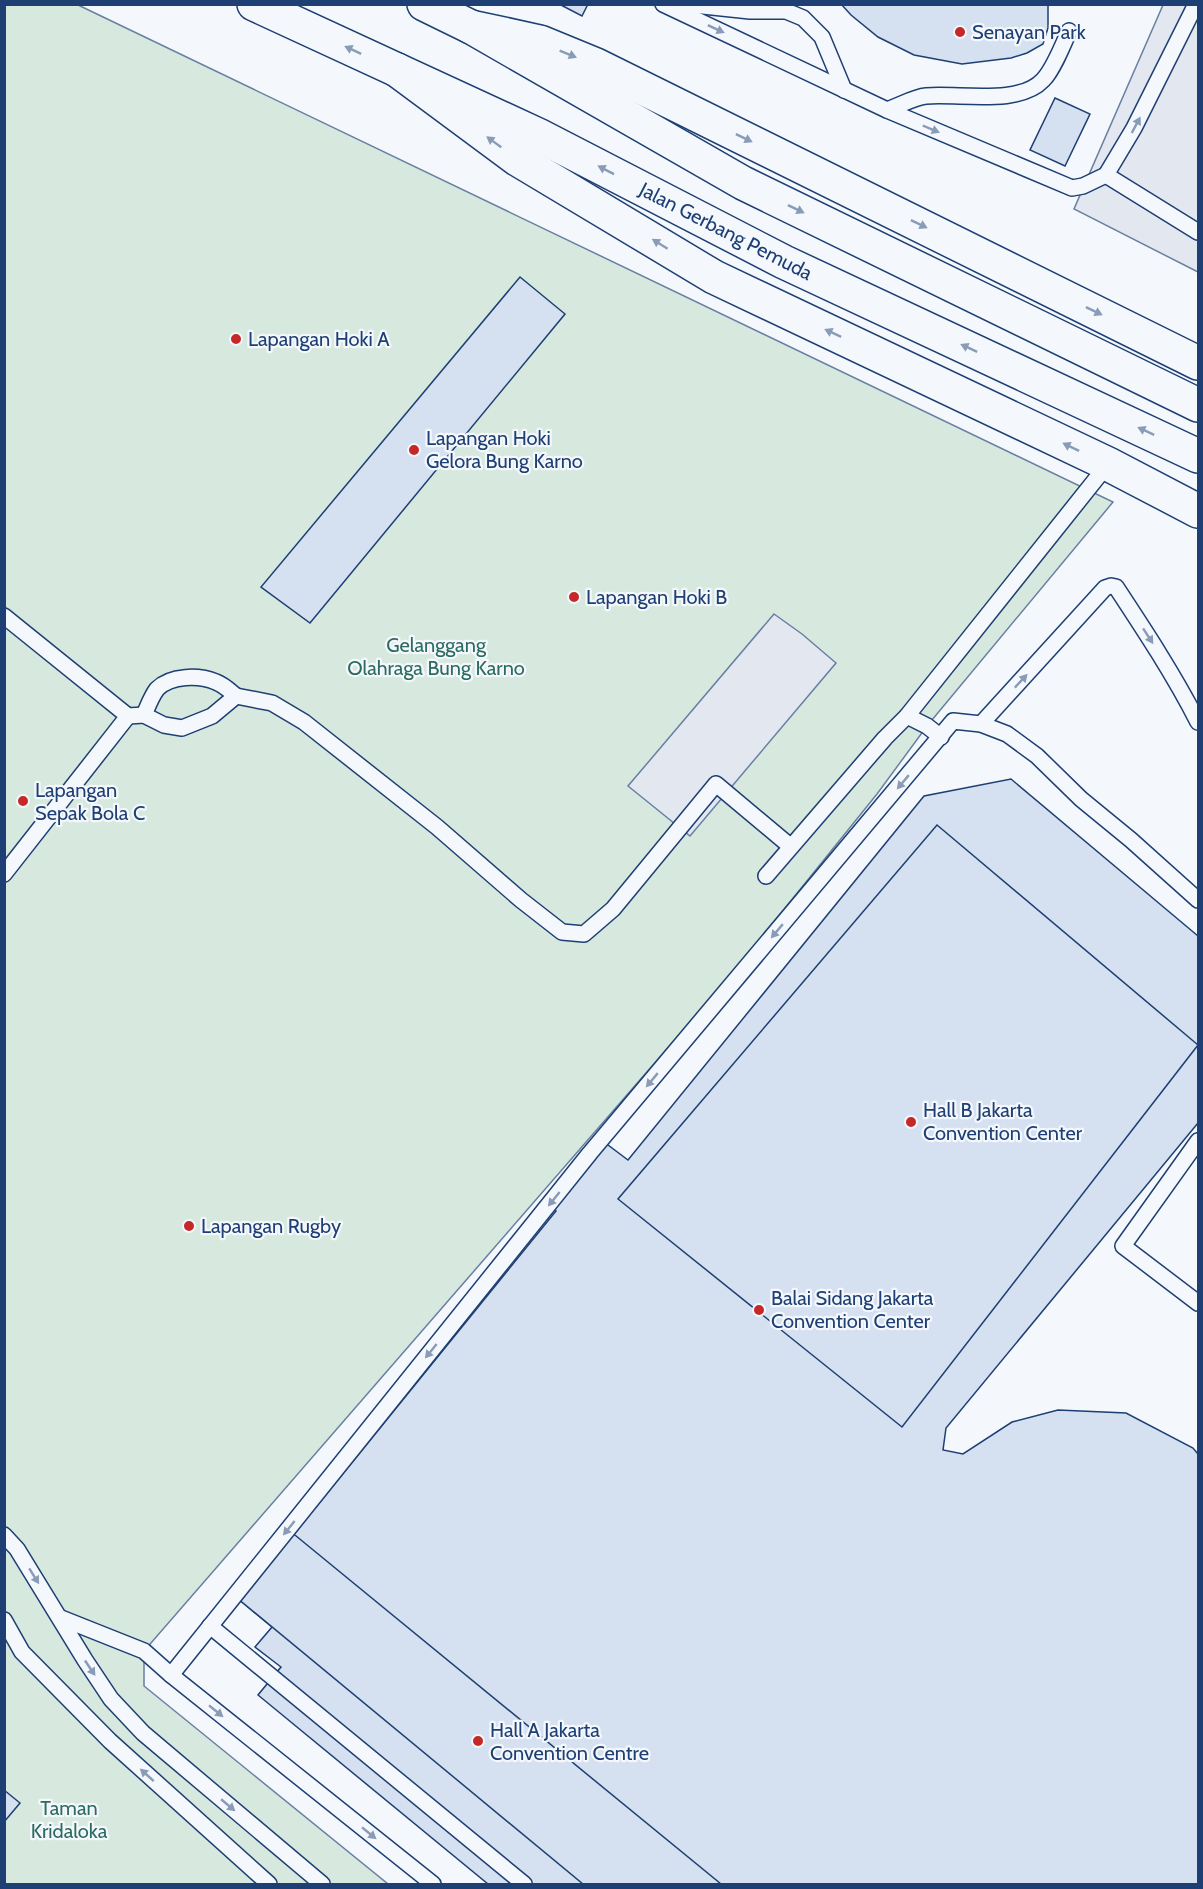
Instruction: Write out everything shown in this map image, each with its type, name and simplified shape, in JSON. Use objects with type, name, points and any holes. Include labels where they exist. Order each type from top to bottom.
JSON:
[{"type":"main road","name":"Jalan Gerbang Pemuda","points":[[254,4],[538,135],[784,262],[1198,456]]},
{"type":"main road","points":[[424,4],[471,27],[743,183],[1198,405]]},
{"type":"main road","points":[[471,27],[540,42],[596,65],[1198,363]]},
{"type":"main road","points":[[397,70],[517,159],[714,277],[1108,464],[1198,511]]},
{"type":"main road","points":[[1167,494],[1198,501]]},
{"type":"lane","points":[[663,4],[887,110],[1072,188],[1083,186],[1106,175],[1134,128],[1196,4]]},
{"type":"lane","points":[[684,4],[750,11],[786,11],[803,18],[822,37],[844,90]]},
{"type":"lane","points":[[887,110],[924,96],[997,96],[1024,93],[1043,81],[1070,31]]},
{"type":"lane","points":[[1106,175],[1198,232]]},
{"type":"lane","points":[[766,876],[885,738],[908,716],[1108,464]]},
{"type":"lane","points":[[981,724],[1105,588],[1111,585],[1116,587],[1144,630],[1180,687],[1198,722]]},
{"type":"lane","points":[[4,616],[128,716],[144,715],[164,725],[182,728],[213,716],[236,696]]},
{"type":"lane","points":[[144,715],[151,698],[159,688],[171,681],[190,677],[206,678],[219,683],[236,696],[272,703],[304,722],[428,820],[562,932],[584,934],[613,909],[716,784],[790,846]]},
{"type":"lane","points":[[4,874],[128,716]]},
{"type":"lane","points":[[908,716],[941,737]]},
{"type":"lane","points":[[171,1675],[590,1153],[953,721],[981,724],[1007,734],[1037,756],[1081,799],[1198,900]]},
{"type":"lane","points":[[1198,1141],[1123,1246],[1198,1303]]},
{"type":"lane","points":[[4,1535],[17,1549],[111,1699],[143,1734],[322,1884]]},
{"type":"lane","points":[[61,1618],[144,1651],[433,1884]]},
{"type":"lane","points":[[4,1620],[22,1652],[110,1742],[269,1884]]},
{"type":"lane","points":[[210,1626],[524,1884]]},
{"type":"green space","name":"Gelanggang Olahraga Bung Karno","points":[[76,4],[1113,502],[927,726],[877,794],[732,974],[144,1651],[144,1686],[388,1884],[5,1884],[4,5]]},
{"type":"shaded area","points":[[1163,5],[1198,5],[1198,272],[1074,209]]},
{"type":"shaded area","points":[[774,614],[836,663],[690,836],[628,786]]},
{"type":"building","points":[[559,4],[588,4],[582,16]]},
{"type":"building","name":"Senayan Park","points":[[841,4],[1048,4],[1048,28],[1043,44],[1027,53],[1011,58],[962,64],[914,55],[878,37]]},
{"type":"building","points":[[1055,98],[1090,114],[1065,166],[1030,150]]},
{"type":"building","name":"Lapangan Hoki Gelora Bung Karno","points":[[520,277],[565,314],[310,623],[261,587]]},
{"type":"building","name":"Balai Sidang Jakarta Convention Center","points":[[1011,779],[1198,936],[1198,1123],[946,1428],[943,1450],[963,1454],[1012,1422],[1058,1410],[1126,1413],[1193,1448],[1198,1454],[1198,1884],[488,1884],[258,1695],[281,1667],[255,1647],[272,1627],[237,1598],[290,1531],[294,1534],[556,1211],[551,1205],[604,1142],[628,1160],[924,796]]},
{"type":"building","name":"Hall B Jakarta Convention Center","points":[[937,825],[1198,1045],[902,1427],[618,1199]]},
{"type":"building","name":"Hall A Jakarta Convention Centre","points":[[290,1531],[721,1884],[583,1884],[237,1598]]},
{"type":"building","points":[[4,1790],[20,1803],[4,1822]]},
{"type":"place","name":"Senayan Park","points":[[960,32]]},
{"type":"place","name":"Lapangan Hoki A","points":[[236,339]]},
{"type":"place","name":"Lapangan Hoki Gelora Bung Karno","points":[[414,450]]},
{"type":"place","name":"Lapangan Hoki B","points":[[574,597]]},
{"type":"place","name":"Lapangan Sepak Bola C","points":[[23,801]]},
{"type":"place","name":"Hall B Jakarta Convention Center","points":[[911,1122]]},
{"type":"place","name":"Lapangan Rugby","points":[[189,1226]]},
{"type":"place","name":"Balai Sidang Jakarta Convention Center","points":[[759,1310]]},
{"type":"place","name":"Hall A Jakarta Convention Centre","points":[[478,1741]]},
{"type":"park label","name":"Taman Kridaloka","points":[[69,1820]]}]
